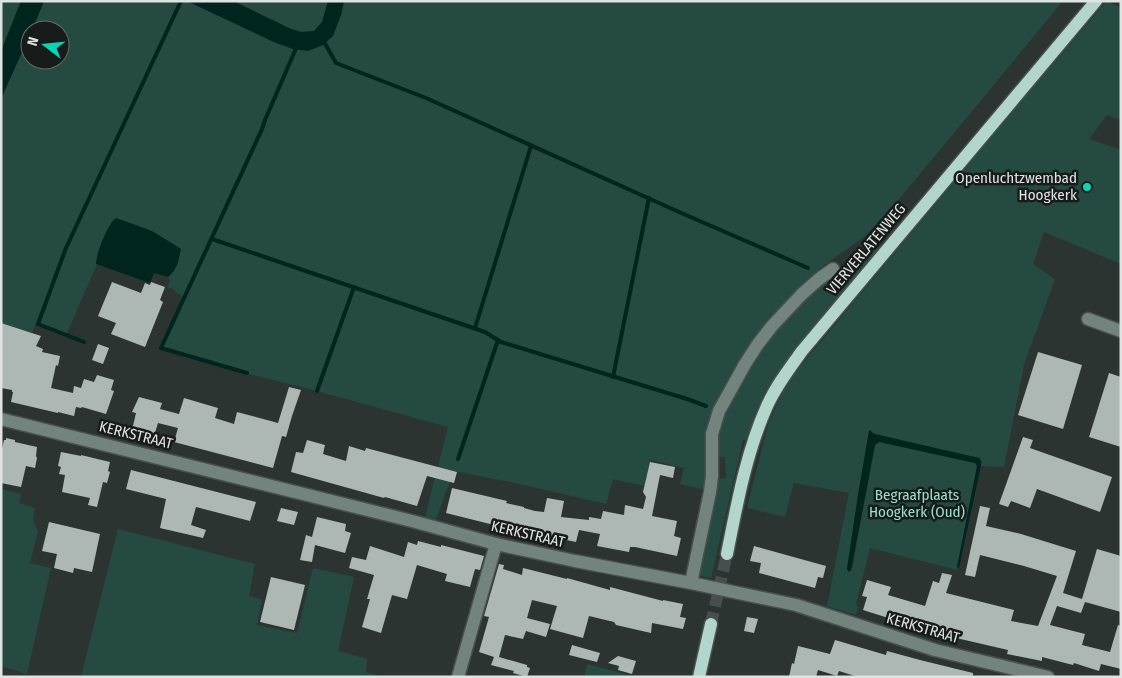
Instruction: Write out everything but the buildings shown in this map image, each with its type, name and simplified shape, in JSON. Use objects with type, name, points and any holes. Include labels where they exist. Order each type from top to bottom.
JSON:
[{"type":"main road","name":"VIERVERLATENWEG","points":[[727,554],[744,476],[754,442],[767,406],[782,379],[802,351],[1096,1]]},
{"type":"main road","points":[[699,677],[711,624]]},
{"type":"street","points":[[691,583],[710,492],[712,434],[719,411],[745,364],[772,326],[802,294],[833,269]]},
{"type":"street","points":[[1088,319],[1121,331]]},
{"type":"street","name":"KERKSTRAAT","points":[[1,418],[412,521],[496,544],[796,605],[935,650],[1048,677]]},
{"type":"street","points":[[458,677],[496,544]]},
{"type":"green space","points":[[1,1],[21,1],[1,51]]},
{"type":"green space","points":[[44,1],[187,1],[293,49],[341,15],[344,1],[1063,1],[901,197],[864,237],[819,269],[818,274],[746,355],[707,462],[705,488],[701,489],[680,484],[684,468],[651,460],[644,486],[613,479],[606,504],[454,471],[436,519],[425,517],[448,427],[317,391],[189,359],[161,348],[185,297],[167,287],[170,281],[168,277],[174,271],[181,249],[152,231],[116,218],[112,221],[100,247],[97,264],[67,333],[36,323],[32,333],[1,323],[1,99],[20,56],[20,70],[70,70],[70,20],[36,20]]},
{"type":"green space","points":[[233,1],[328,1],[322,22],[314,31],[301,32]]},
{"type":"green space","name":"Begraafplaats Hoogkerk (Oud)","points":[[1107,1],[1121,8],[1121,120],[1107,115],[1089,139],[1121,150],[1121,264],[1044,232],[1033,264],[1055,279],[1024,365],[1004,467],[981,466],[982,462],[979,458],[904,442],[869,431],[848,571],[852,570],[875,445],[879,442],[975,463],[977,466],[957,570],[870,548],[856,604],[858,607],[856,615],[827,606],[849,493],[794,483],[785,517],[747,508],[768,425],[783,392],[794,374]]},
{"type":"green space","points":[[882,245],[773,381],[762,401],[746,440],[743,440],[711,578],[697,575],[716,479],[726,478],[725,457],[715,457],[716,440],[726,410],[744,376],[769,339],[797,305],[830,275],[848,262]]},
{"type":"green space","points":[[1,489],[21,494],[19,503],[35,508],[33,520],[38,531],[30,563],[51,568],[27,674],[1,666]]},
{"type":"green space","points":[[118,529],[255,564],[249,596],[262,600],[257,625],[297,633],[313,568],[354,577],[338,651],[367,659],[366,672],[383,677],[81,677]]},
{"type":"green space","points":[[587,664],[636,677],[584,677]]},
{"type":"shaded area","points":[[21,1],[44,1],[36,20],[20,20],[20,56],[1,99],[1,51]]},
{"type":"shaded area","points":[[187,1],[233,1],[301,32],[314,31],[322,22],[328,1],[344,1],[333,36],[323,45],[308,51],[293,49],[274,42]]},
{"type":"shaded area","points":[[116,218],[152,231],[181,249],[176,268],[168,277],[154,273],[150,283],[96,264],[103,239],[109,226]]},
{"type":"shaded area","points":[[870,430],[875,434],[981,460],[959,568],[957,567],[977,466],[975,463],[879,442],[875,445],[851,570],[849,572],[847,569]]},
{"type":"waterway","points":[[84,342],[38,324],[66,248],[181,1]]},
{"type":"waterway","points":[[323,40],[336,63],[426,98],[808,268]]},
{"type":"waterway","points":[[247,373],[161,348],[262,129],[297,46]]},
{"type":"waterway","points":[[475,328],[531,146]]},
{"type":"waterway","points":[[613,377],[649,198]]},
{"type":"waterway","points":[[212,239],[485,332],[501,342],[706,406]]},
{"type":"waterway","points":[[317,391],[354,287]]},
{"type":"waterway","points":[[458,459],[498,340]]},
{"type":"tunnel","points":[[711,624],[727,554]]},
{"type":"place","name":"Openluchtzwembad Hoogkerk","points":[[1087,187]]}]
